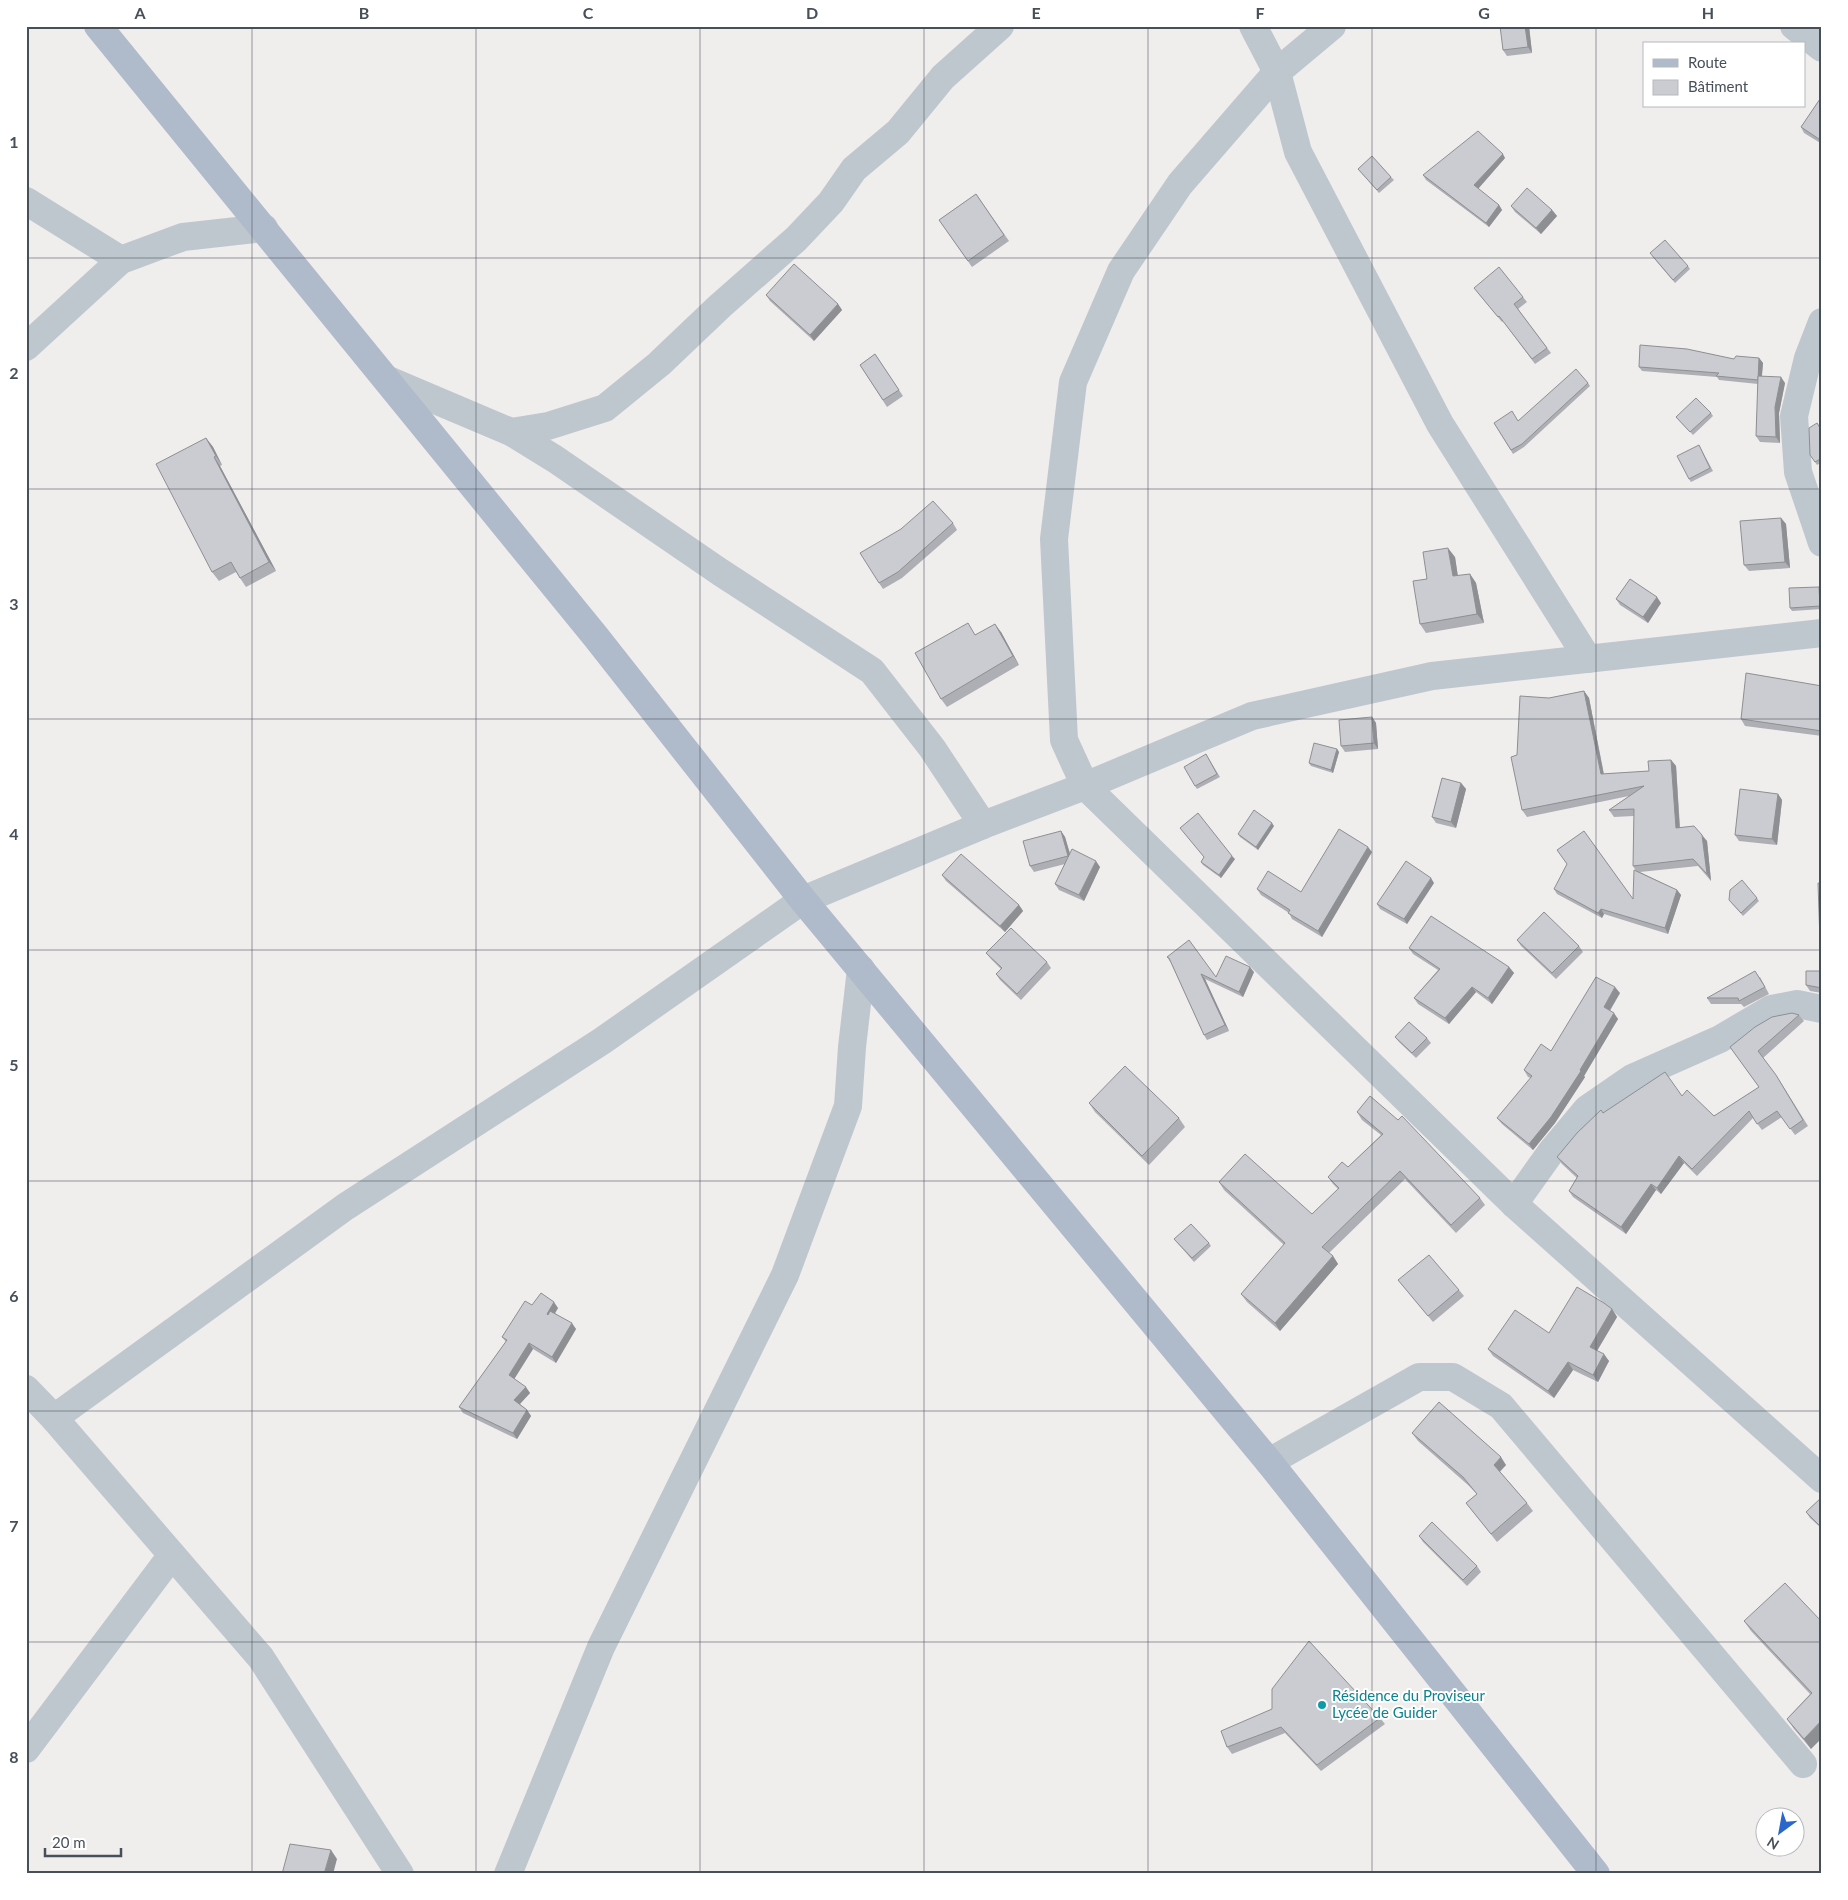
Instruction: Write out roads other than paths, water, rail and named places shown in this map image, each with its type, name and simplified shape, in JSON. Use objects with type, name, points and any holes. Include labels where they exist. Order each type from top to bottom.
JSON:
[{"type":"main road","points":[[98,26],[596,637],[803,900],[1269,1462],[1596,1874]]},
{"type":"street","points":[[510,432],[548,426],[605,408],[651,370],[720,306],[796,240],[831,202],[854,169],[898,132],[943,77],[1000,26]]},
{"type":"street","points":[[1253,26],[1277,72],[1298,152],[1440,424],[1588,659]]},
{"type":"street","points":[[1332,26],[1277,72],[1180,184],[1121,271],[1073,382],[1054,539],[1064,740],[1085,786],[1514,1204],[1822,1479]]},
{"type":"street","points":[[1794,26],[1822,48]]},
{"type":"street","points":[[26,201],[121,260]]},
{"type":"street","points":[[26,347],[121,260],[183,238],[264,228]]},
{"type":"street","points":[[1822,322],[1808,358],[1794,416],[1798,472],[1822,544]]},
{"type":"street","points":[[388,380],[510,432],[554,459],[720,572],[872,671],[932,748],[983,825]]},
{"type":"street","points":[[54,1418],[345,1206],[602,1041],[803,900],[1252,716],[1432,676],[1822,633]]},
{"type":"street","points":[[508,1874],[601,1647],[785,1275],[848,1106],[852,1047],[861,969]]},
{"type":"street","points":[[1514,1204],[1551,1152],[1587,1109],[1632,1078],[1720,1039],[1772,1010],[1797,1004],[1822,1009]]},
{"type":"street","points":[[1269,1462],[1419,1377],[1453,1378],[1501,1406],[1803,1764]]},
{"type":"street","points":[[26,1389],[54,1418],[261,1658],[400,1874]]},
{"type":"street","points":[[26,1749],[172,1555]]},
{"type":"place","name":"Résidence du Proviseur Lycée de Guider","points":[[1322,1705]]}]
